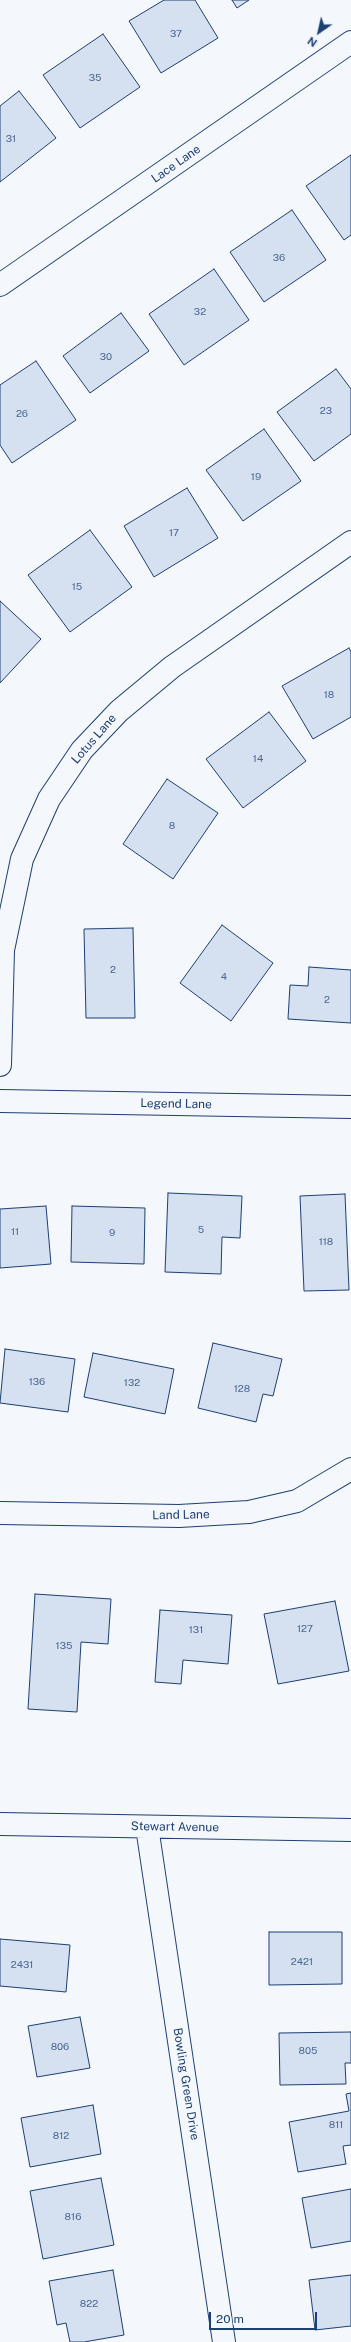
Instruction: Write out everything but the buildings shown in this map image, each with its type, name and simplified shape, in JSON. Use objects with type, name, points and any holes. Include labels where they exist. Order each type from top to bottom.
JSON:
[{"type":"street","name":"Lace Lane","points":[[0,285],[351,42]]},
{"type":"street","name":"Lotus Lane","points":[[0,1065],[4,950],[22,859],[49,799],[82,750],[119,711],[172,667],[351,542]]},
{"type":"street","name":"Legend Lane","points":[[0,1101],[351,1107]]},
{"type":"street","name":"Land Lane","points":[[0,1513],[179,1516],[249,1512],[297,1501],[351,1469]]},
{"type":"street","name":"Stewart Avenue","points":[[0,1824],[351,1830]]},
{"type":"street","name":"Bowling Green Drive","points":[[147,1826],[224,2342]]}]
